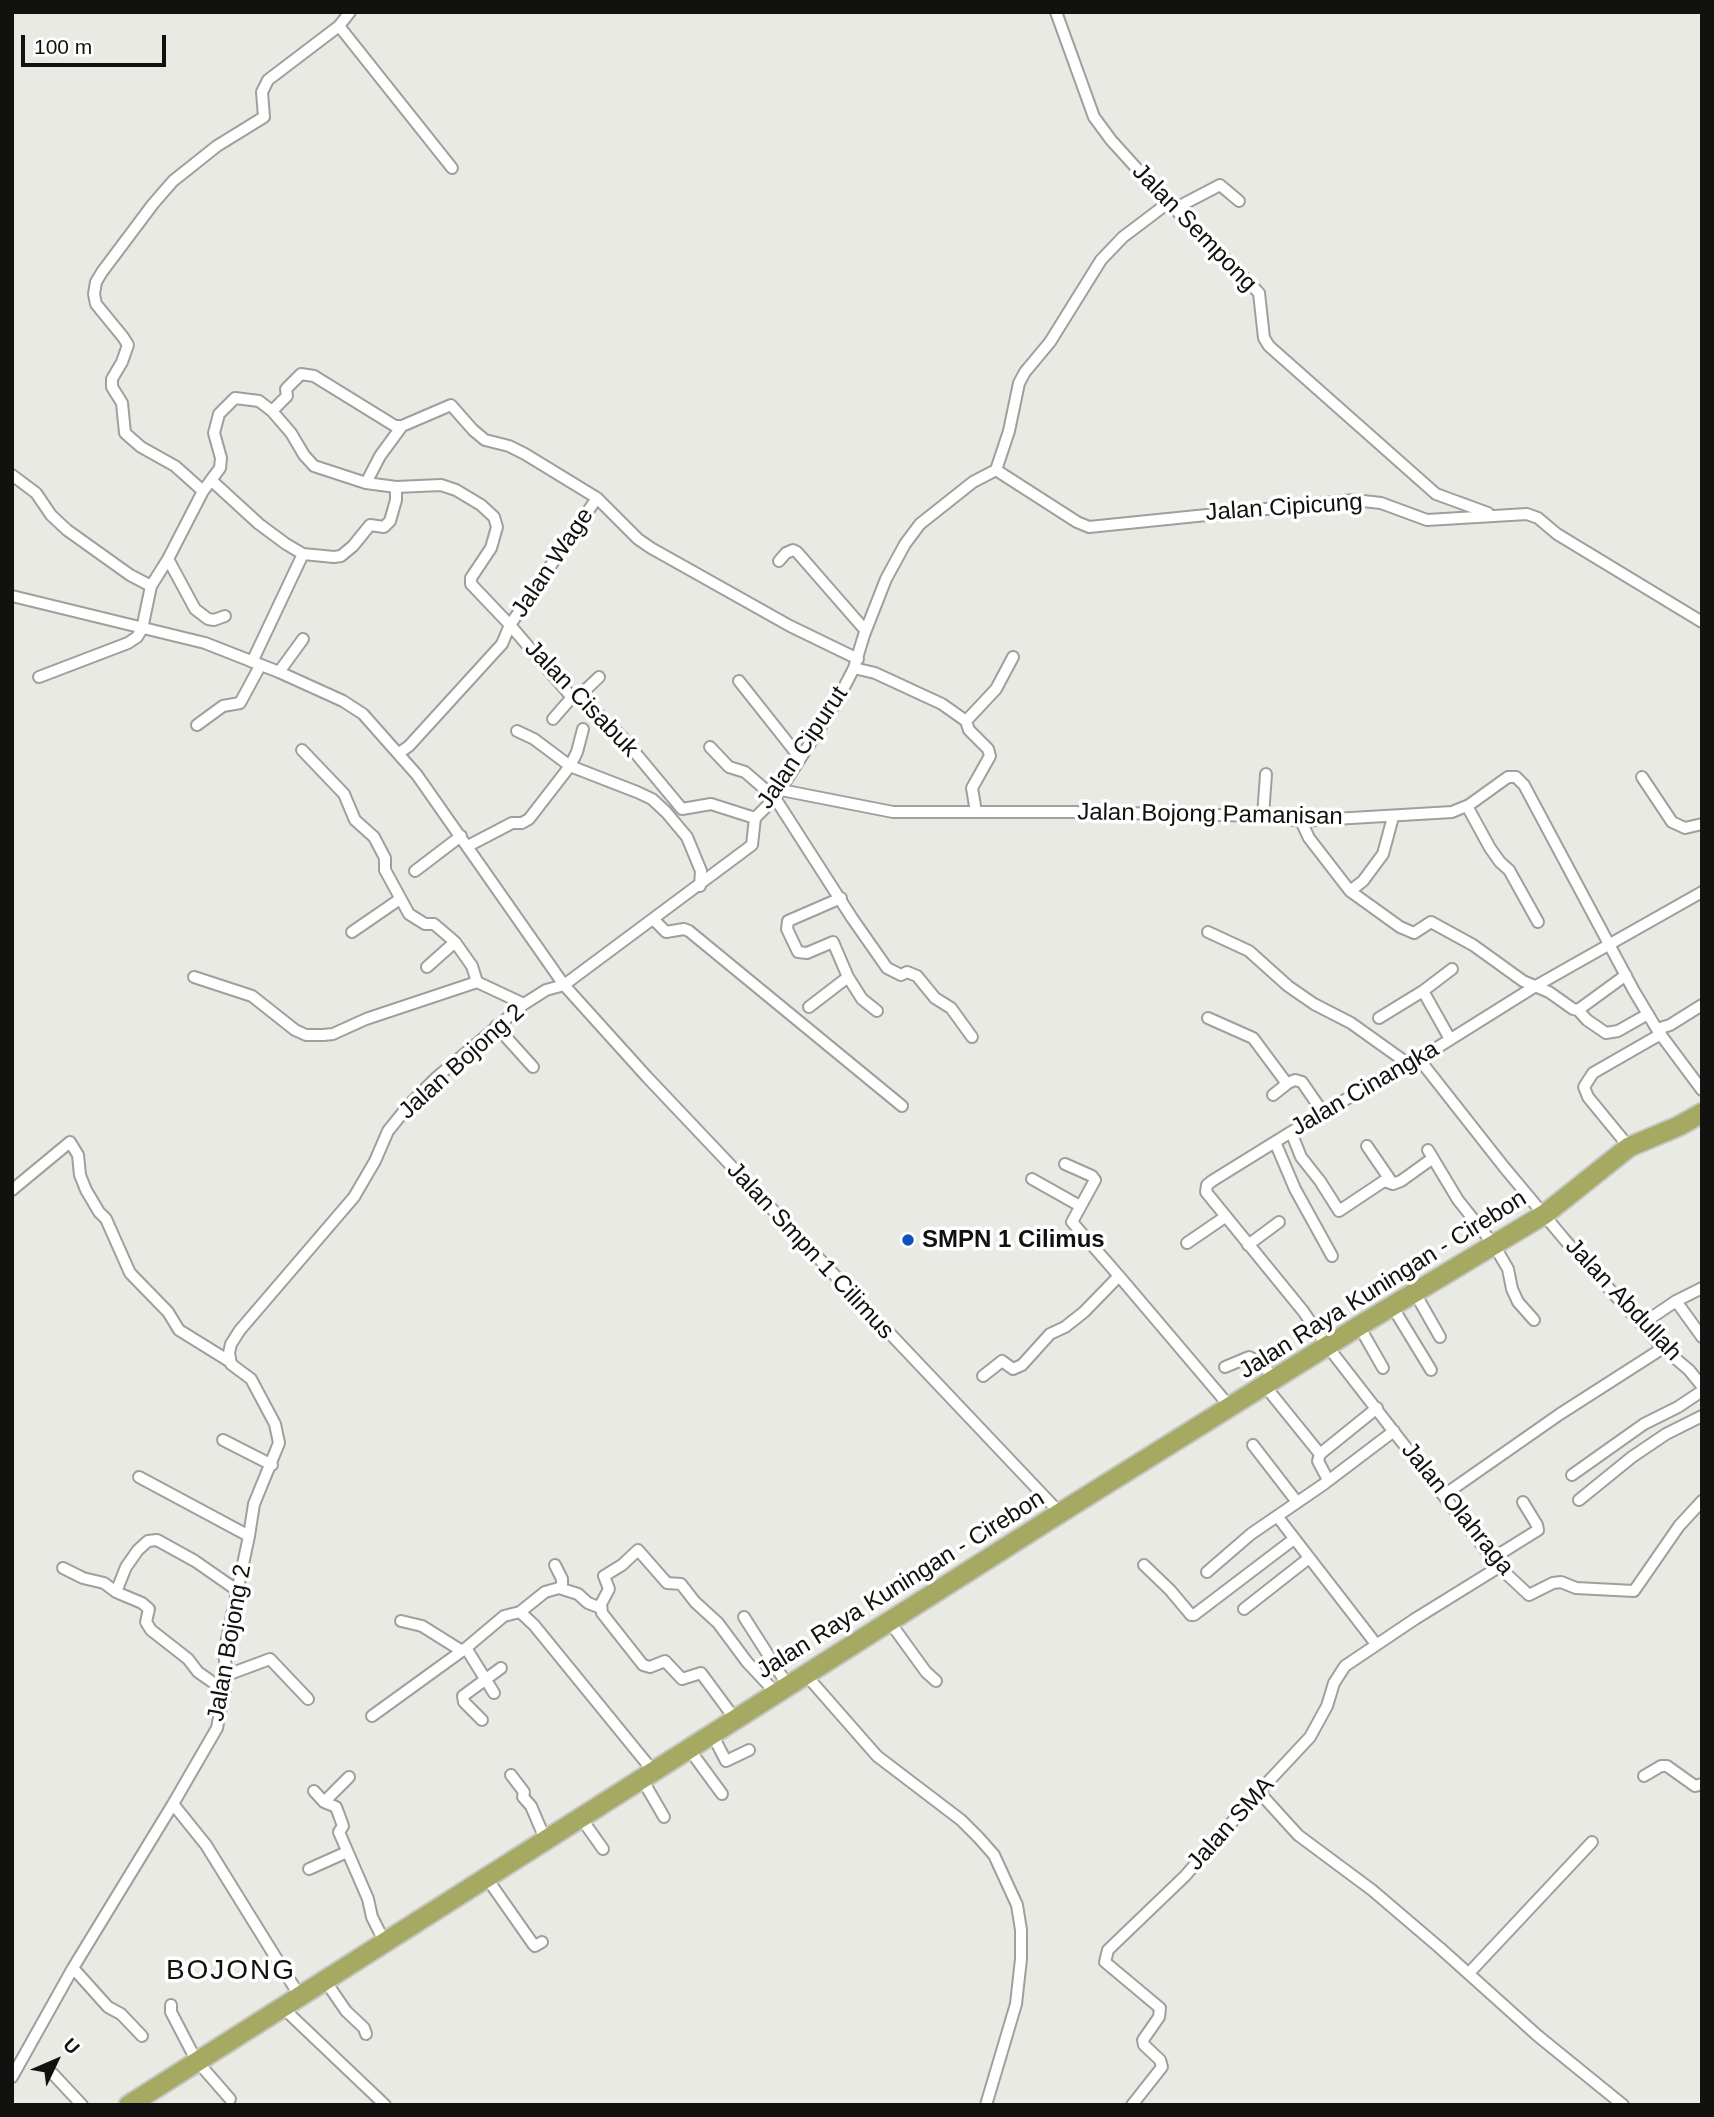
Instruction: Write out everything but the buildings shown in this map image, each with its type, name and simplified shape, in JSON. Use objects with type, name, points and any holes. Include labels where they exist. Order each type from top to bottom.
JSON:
[{"type":"highway","name":"Jalan Raya Kuningan - Cirebon","points":[[129,2105],[1059,1513],[1545,1214],[1629,1147],[1702,1113]]},
{"type":"street","points":[[203,491],[175,466],[141,447],[125,433],[122,403],[112,387],[112,379],[128,345],[96,304],[96,282],[138,222],[173,181],[217,146],[264,117],[262,92],[268,80],[339,26],[350,12]]},
{"type":"street","name":"Jalan Sempong","points":[[1056,12],[1094,117],[1111,140],[1171,206],[1259,293],[1264,338],[1280,358],[1436,494],[1485,512]]},
{"type":"street","points":[[339,26],[452,168]]},
{"type":"street","points":[[996,470],[1009,431],[1019,383],[1050,342],[1101,260],[1123,237],[1171,206],[1220,185],[1240,201]]},
{"type":"street","points":[[272,411],[287,396],[286,389],[301,374],[307,374],[365,406],[387,422],[402,426],[380,456],[366,483]]},
{"type":"street","name":"Jalan Cisabuk","points":[[150,586],[221,464],[214,433],[222,410],[231,400],[238,398],[258,401],[272,411],[291,433],[314,466],[366,483],[456,489],[494,517],[498,527],[492,548],[470,581],[576,696],[622,738],[682,809],[711,804],[755,818]]},
{"type":"street","name":"Jalan Wage","points":[[402,426],[451,405],[485,440],[498,442],[525,454],[597,498],[651,548],[856,664],[942,704],[966,721],[968,730],[988,749],[990,756],[972,788],[976,812]]},
{"type":"street","name":"Jalan Cipurut","points":[[565,985],[752,845],[755,818],[778,794],[856,664],[886,579],[905,544],[920,524],[973,482],[996,470]]},
{"type":"street","name":"Jalan Cipicung","points":[[996,470],[1077,522],[1090,527],[1354,500],[1381,503],[1427,520],[1485,512],[1527,514],[1538,518],[1568,541],[1702,622]]},
{"type":"street","points":[[12,475],[36,493],[67,530],[150,586],[142,629],[134,640],[39,677]]},
{"type":"street","points":[[211,480],[258,524],[303,554],[341,556],[370,525],[384,527],[390,521],[396,487]]},
{"type":"street","name":"Jalan Wage","points":[[399,753],[409,746],[502,644],[510,625],[597,498]]},
{"type":"street","points":[[779,561],[786,553],[793,550],[797,552],[866,630]]},
{"type":"street","points":[[197,725],[223,706],[240,704],[303,554]]},
{"type":"street","points":[[168,559],[195,609],[208,619],[225,616]]},
{"type":"street","name":"Jalan Smpn 1 Cilimus","points":[[12,596],[205,643],[279,672],[358,710],[399,753],[461,836],[565,985],[713,1147],[1059,1513]]},
{"type":"street","points":[[279,672],[303,639]]},
{"type":"street","points":[[966,721],[996,690],[1013,657]]},
{"type":"street","points":[[553,719],[599,677]]},
{"type":"street","points":[[739,681],[800,758]]},
{"type":"street","points":[[468,846],[512,823],[522,823],[529,819],[570,766],[583,729]]},
{"type":"street","points":[[517,731],[534,739],[570,766],[637,792],[659,806],[687,837],[701,871],[700,886]]},
{"type":"street","points":[[710,747],[729,767],[745,772],[778,794],[852,918],[887,968],[901,975],[907,972],[917,976],[935,998],[951,1008],[972,1037]]},
{"type":"street","points":[[302,750],[344,794],[355,820],[374,837],[385,858],[385,870],[413,917],[425,924],[434,924],[456,943],[472,966],[477,982]]},
{"type":"street","points":[[1263,816],[1266,774]]},
{"type":"street","name":"Jalan Bojong Pamanisan","points":[[778,794],[893,812],[1263,816],[1301,821],[1452,812],[1467,806],[1511,776],[1520,779],[1648,1014],[1702,1090]]},
{"type":"street","points":[[1642,777],[1672,822],[1685,828],[1702,824]]},
{"type":"street","points":[[1467,806],[1494,854],[1509,870],[1538,922]]},
{"type":"street","points":[[1350,891],[1363,881],[1383,854],[1392,817]]},
{"type":"street","points":[[1301,821],[1309,838],[1350,891],[1400,927],[1410,932],[1417,931],[1431,922],[1473,945],[1534,987],[1549,992],[1578,1010],[1606,1033],[1618,1031],[1648,1014]]},
{"type":"street","points":[[415,871],[461,836]]},
{"type":"street","name":"Jalan Cinangka","points":[[1328,1347],[1303,1311],[1209,1199],[1207,1185],[1534,987],[1702,892]]},
{"type":"street","points":[[841,898],[788,921],[786,929],[798,952],[807,953],[833,942],[848,977],[862,999],[877,1011]]},
{"type":"street","points":[[352,932],[400,899]]},
{"type":"street","points":[[654,920],[666,932],[684,929],[689,931],[902,1106]]},
{"type":"street","points":[[1208,932],[1249,951],[1288,986],[1314,1004],[1351,1023],[1407,1063]]},
{"type":"street","points":[[427,967],[456,943]]},
{"type":"street","points":[[1378,1018],[1423,991],[1452,969]]},
{"type":"street","points":[[1578,1010],[1626,975]]},
{"type":"street","points":[[809,1007],[848,977]]},
{"type":"street","points":[[194,978],[252,996],[295,1030],[306,1035],[333,1034],[366,1019],[477,982],[524,1004]]},
{"type":"street","name":"Jalan Bojong 2","points":[[12,2077],[73,1968],[217,1728],[227,1675],[224,1653],[250,1536],[254,1504],[279,1443],[275,1424],[251,1379],[233,1367],[229,1361],[231,1344],[350,1201],[375,1161],[388,1131],[408,1105],[524,1004],[546,990],[565,985]]},
{"type":"street","points":[[1423,991],[1450,1039]]},
{"type":"street","points":[[1629,1147],[1588,1097],[1584,1087],[1593,1073],[1702,1005]]},
{"type":"street","points":[[1208,1018],[1253,1038],[1288,1083]]},
{"type":"street","points":[[496,1026],[533,1067]]},
{"type":"street","name":"Jalan Abdullah","points":[[1419,1059],[1504,1167],[1663,1348],[1689,1370],[1702,1389]]},
{"type":"street","points":[[1273,1095],[1288,1083],[1295,1080],[1302,1082],[1324,1114]]},
{"type":"street","points":[[1291,1132],[1301,1157],[1339,1211],[1384,1181],[1393,1184],[1410,1175],[1431,1154],[1463,1207],[1494,1245],[1508,1269],[1518,1302],[1534,1320]]},
{"type":"street","points":[[12,1189],[70,1142],[78,1154],[80,1175],[86,1190],[106,1219],[130,1273],[168,1312],[179,1330],[229,1361]]},
{"type":"street","points":[[1275,1142],[1299,1198],[1332,1256]]},
{"type":"street","points":[[1367,1146],[1393,1184]]},
{"type":"street","points":[[1065,1164],[1092,1176],[1095,1180],[1072,1219],[1073,1224],[1231,1408]]},
{"type":"street","points":[[1032,1179],[1080,1206]]},
{"type":"street","points":[[1187,1243],[1225,1217]]},
{"type":"street","points":[[1248,1245],[1279,1222]]},
{"type":"street","points":[[983,1376],[1002,1361],[1013,1369],[1022,1365],[1053,1332],[1065,1327],[1084,1312],[1119,1276]]},
{"type":"street","points":[[1642,1324],[1676,1301],[1702,1288]]},
{"type":"street","points":[[1415,1293],[1440,1337]]},
{"type":"street","points":[[1676,1301],[1702,1337]]},
{"type":"street","points":[[1392,1306],[1431,1370]]},
{"type":"street","points":[[1359,1326],[1383,1368]]},
{"type":"street","name":"Jalan Olahraga","points":[[1328,1347],[1496,1563],[1529,1595],[1553,1583],[1576,1588],[1634,1591],[1679,1526],[1699,1508]]},
{"type":"street","points":[[1444,1495],[1560,1414],[1663,1348]]},
{"type":"street","points":[[1225,1367],[1249,1356],[1261,1363],[1270,1382],[1320,1454]]},
{"type":"street","points":[[1572,1475],[1644,1424],[1678,1407],[1702,1389]]},
{"type":"street","points":[[1328,1480],[1318,1461],[1320,1454],[1377,1408]]},
{"type":"street","points":[[1579,1500],[1666,1434],[1702,1416]]},
{"type":"street","points":[[1207,1572],[1251,1534],[1394,1431]]},
{"type":"street","points":[[223,1440],[272,1465]]},
{"type":"street","points":[[1253,1444],[1297,1502]]},
{"type":"street","points":[[139,1477],[250,1536]]},
{"type":"street","name":"Jalan SMA","points":[[1132,2105],[1162,2067],[1160,2060],[1144,2045],[1143,2039],[1159,2017],[1160,2008],[1105,1962],[1108,1950],[1185,1876],[1310,1737],[1327,1706],[1334,1683],[1345,1666],[1496,1563],[1538,1530],[1523,1502]]},
{"type":"street","points":[[1277,1516],[1376,1644]]},
{"type":"street","points":[[1144,1565],[1191,1615],[1194,1615],[1294,1539]]},
{"type":"street","points":[[116,1592],[126,1567],[138,1550],[148,1541],[157,1540],[195,1561],[238,1591]]},
{"type":"street","points":[[601,1608],[609,1588],[604,1576],[640,1550],[667,1583],[681,1584],[695,1602],[718,1623],[747,1662],[782,1690]]},
{"type":"street","points":[[1244,1609],[1309,1558]]},
{"type":"street","points":[[555,1565],[562,1580],[559,1588]]},
{"type":"street","points":[[63,1568],[83,1578],[104,1583],[116,1592],[142,1603],[149,1609],[147,1625],[188,1659],[198,1672],[225,1691]]},
{"type":"street","points":[[372,1716],[464,1650],[504,1616],[520,1612],[545,1592],[559,1588],[578,1594],[588,1603],[601,1608],[643,1665],[650,1667],[665,1661],[681,1679],[701,1673],[735,1719]]},
{"type":"street","points":[[520,1612],[534,1625],[648,1775],[664,1817]]},
{"type":"street","points":[[744,1616],[782,1690]]},
{"type":"street","points":[[401,1621],[422,1626],[464,1650],[495,1693]]},
{"type":"street","points":[[889,1621],[926,1672],[936,1681]]},
{"type":"street","points":[[227,1675],[270,1659],[308,1699]]},
{"type":"street","points":[[482,1720],[464,1702],[463,1696],[501,1668]]},
{"type":"street","points":[[806,1675],[877,1756],[961,1820],[979,1838],[994,1855],[1017,1905],[1021,1930],[1018,1992],[986,2105]]},
{"type":"street","points":[[712,1734],[726,1761],[750,1750]]},
{"type":"street","points":[[689,1749],[722,1794]]},
{"type":"street","points":[[1644,1776],[1661,1766],[1667,1766],[1695,1786],[1702,1784]]},
{"type":"street","points":[[511,1775],[524,1791],[523,1797],[531,1806],[546,1840]]},
{"type":"street","points":[[324,1802],[349,1777]]},
{"type":"street","points":[[314,1791],[324,1802],[336,1807],[343,1826],[339,1832],[384,1941]]},
{"type":"street","points":[[1259,1792],[1298,1835],[1372,1891],[1538,2036],[1623,2105]]},
{"type":"street","points":[[173,1804],[206,1845],[299,1995]]},
{"type":"street","points":[[581,1818],[603,1849]]},
{"type":"street","points":[[1469,1973],[1592,1842]]},
{"type":"street","points":[[309,1869],[347,1852]]},
{"type":"street","points":[[486,1877],[533,1944],[536,1946],[542,1942]]},
{"type":"street","points":[[73,1968],[108,2007],[121,2014],[142,2036]]},
{"type":"street","points":[[324,1979],[366,2034]]},
{"type":"street","points":[[171,2005],[171,2012],[196,2060],[230,2099]]},
{"type":"street","points":[[282,2007],[385,2105]]},
{"type":"street","points":[[53,2074],[82,2105]]},
{"type":"place","name":"SMPN 1 Cilimus","points":[[908,1240]]},
{"type":"district","name":"BOJONG","points":[[231,1971]]}]
